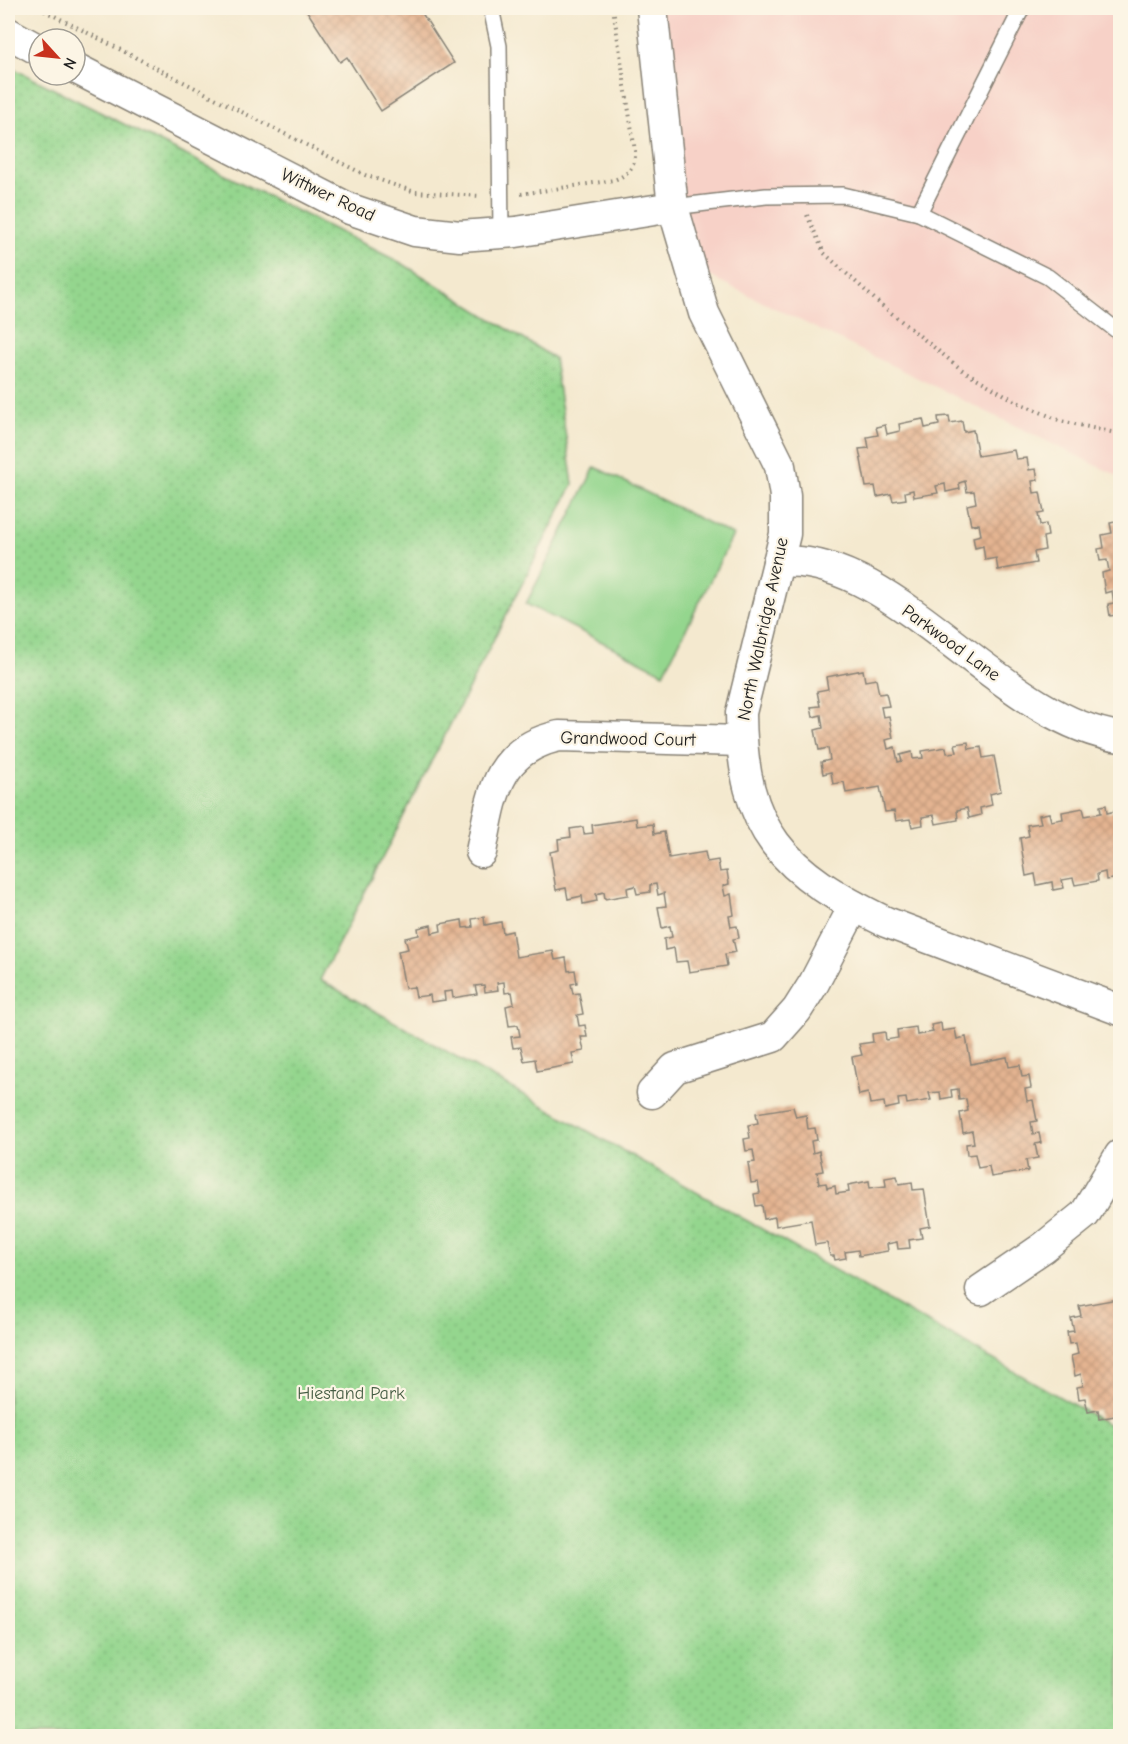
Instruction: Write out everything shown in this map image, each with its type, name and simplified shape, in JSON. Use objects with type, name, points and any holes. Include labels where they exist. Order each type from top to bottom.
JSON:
[{"type":"street","name":"North Walbridge Avenue","points":[[652,8],[673,207],[711,331],[759,420],[780,466],[785,495],[785,534],[741,713],[741,741],[754,803],[764,829],[775,846],[824,888],[854,906],[889,923],[1120,1010]]},
{"type":"street","points":[[8,33],[27,43]]},
{"type":"street","name":"Wittwer Road","points":[[87,74],[350,209],[415,231],[460,236],[501,234],[673,207]]},
{"type":"street","name":"Parkwood Lane","points":[[778,562],[826,567],[875,589],[1036,705],[1082,727],[1120,737]]},
{"type":"street","name":"Grandwood Court","points":[[481,852],[498,779],[519,753],[538,742],[559,736],[741,741]]},
{"type":"street","points":[[652,1093],[675,1068],[773,1037],[797,1010],[814,983],[854,906]]},
{"type":"street","points":[[981,1290],[1044,1247],[1085,1214],[1120,1155]]},
{"type":"lane","points":[[490,8],[500,46],[501,234]]},
{"type":"lane","points":[[919,213],[1022,8]]},
{"type":"lane","points":[[673,207],[766,196],[843,195],[919,213],[1048,277],[1120,333]]},
{"type":"path","points":[[39,8],[365,175],[415,192],[463,196],[501,195],[614,180],[630,171],[636,159],[613,8]]},
{"type":"path","points":[[805,195],[809,223],[824,254],[880,304],[961,369],[1017,402],[1061,421],[1120,434]]},
{"type":"shaded area","points":[[652,8],[1120,8],[1120,477],[691,267]]},
{"type":"green space","name":"Hiestand Park","points":[[8,66],[27,76],[27,87],[50,87],[403,264],[554,358],[573,484],[320,980],[1120,1431],[1120,1736],[8,1736]]},
{"type":"green space","points":[[595,467],[733,535],[664,673],[526,604]]},
{"type":"building","points":[[305,8],[424,8],[420,10],[454,63],[381,111],[347,57],[340,62]]},
{"type":"building","points":[[949,416],[950,423],[962,421],[964,432],[973,430],[978,456],[1014,450],[1016,459],[1027,458],[1029,470],[1036,469],[1038,480],[1032,481],[1034,493],[1040,492],[1044,513],[1038,514],[1040,525],[1046,524],[1048,536],[1043,537],[1045,550],[1034,552],[1036,563],[998,570],[996,558],[985,560],[983,546],[975,548],[973,537],[981,535],[979,524],[971,525],[967,505],[976,503],[974,491],[967,492],[965,481],[959,483],[960,489],[946,492],[945,484],[936,486],[938,493],[914,497],[913,490],[905,492],[906,499],[893,501],[891,494],[877,497],[875,486],[866,487],[859,449],[869,448],[867,437],[878,435],[876,427],[885,425],[887,434],[900,431],[899,424],[923,419],[925,428],[939,425],[938,417]]},
{"type":"building","points":[[1120,521],[1120,628],[1118,629],[1116,615],[1110,616],[1108,604],[1114,603],[1112,591],[1105,593],[1102,573],[1109,571],[1107,560],[1100,561],[1098,549],[1104,548],[1102,535],[1112,533],[1110,523]]},
{"type":"building","points":[[863,670],[865,681],[876,679],[879,694],[886,693],[889,706],[881,707],[883,717],[889,716],[893,738],[886,740],[888,749],[895,747],[898,762],[902,761],[900,755],[912,752],[913,759],[923,758],[922,751],[946,747],[947,753],[957,752],[955,744],[968,742],[969,749],[981,747],[983,758],[994,756],[1001,791],[990,794],[992,805],[980,808],[981,815],[969,818],[967,808],[957,810],[958,820],[936,824],[934,815],[922,817],[923,825],[912,827],[910,819],[896,821],[894,811],[885,812],[880,787],[846,793],[844,782],[833,784],[831,772],[823,774],[821,762],[830,760],[828,748],[819,750],[815,730],[823,728],[821,715],[813,717],[811,707],[820,706],[817,691],[828,689],[826,677]]},
{"type":"building","points":[[1106,805],[1107,813],[1120,810],[1120,878],[1106,880],[1105,872],[1097,874],[1098,881],[1075,885],[1073,878],[1062,880],[1064,888],[1053,890],[1052,882],[1037,885],[1035,874],[1026,876],[1020,838],[1029,836],[1027,825],[1041,823],[1039,815],[1049,813],[1051,821],[1063,819],[1062,812],[1083,808],[1085,816],[1101,813],[1100,806]]},
{"type":"building","points":[[636,818],[637,826],[653,824],[654,834],[664,832],[669,858],[705,852],[707,862],[718,860],[720,872],[727,871],[729,884],[723,886],[725,896],[731,894],[734,915],[729,916],[731,927],[737,926],[739,938],[733,939],[736,952],[725,954],[727,966],[689,972],[687,961],[676,962],[674,948],[665,950],[664,939],[672,937],[670,926],[662,928],[658,907],[666,906],[664,893],[658,895],[656,884],[650,885],[650,892],[637,894],[635,886],[627,888],[628,895],[605,899],[604,892],[596,894],[597,901],[583,904],[582,896],[568,899],[566,888],[556,890],[550,852],[559,850],[558,839],[571,837],[570,829],[583,827],[584,834],[593,833],[592,825]]},
{"type":"building","points":[[484,917],[485,925],[501,922],[503,933],[512,931],[516,957],[553,951],[555,960],[566,958],[568,971],[575,970],[577,983],[571,984],[573,994],[579,993],[583,1014],[577,1015],[579,1026],[585,1025],[587,1037],[581,1037],[584,1051],[572,1053],[574,1064],[537,1071],[535,1059],[524,1061],[521,1047],[513,1048],[511,1037],[520,1036],[518,1025],[509,1026],[506,1006],[514,1004],[512,992],[505,993],[504,982],[497,983],[498,990],[485,992],[484,985],[475,986],[477,994],[453,998],[452,991],[444,992],[445,1000],[431,1002],[430,995],[416,997],[414,987],[405,988],[398,951],[408,949],[405,938],[419,935],[418,928],[431,925],[432,933],[441,931],[440,924],[462,920],[463,928],[473,927],[472,919]]},
{"type":"building","points":[[941,1023],[942,1031],[955,1029],[957,1039],[966,1037],[971,1064],[1007,1057],[1009,1067],[1020,1065],[1022,1077],[1029,1076],[1031,1088],[1025,1089],[1027,1101],[1033,1100],[1037,1121],[1031,1122],[1033,1134],[1039,1133],[1041,1143],[1035,1144],[1038,1158],[1026,1160],[1028,1171],[991,1177],[989,1166],[978,1168],[975,1154],[967,1155],[966,1144],[974,1143],[972,1131],[963,1133],[960,1113],[968,1111],[966,1099],[959,1100],[958,1089],[951,1090],[952,1097],[941,1099],[940,1092],[929,1093],[931,1100],[907,1104],[906,1098],[898,1099],[899,1106],[885,1109],[884,1102],[870,1104],[868,1093],[859,1095],[852,1057],[862,1055],[859,1044],[873,1042],[872,1034],[885,1032],[886,1040],[898,1038],[897,1030],[916,1027],[917,1035],[933,1032],[931,1025]]},
{"type":"building","points":[[793,1107],[796,1117],[806,1115],[808,1129],[815,1128],[817,1140],[811,1141],[813,1153],[819,1151],[823,1171],[817,1172],[819,1184],[826,1183],[827,1188],[835,1186],[836,1194],[849,1192],[848,1185],[869,1181],[870,1188],[886,1186],[885,1178],[897,1176],[899,1184],[912,1182],[913,1190],[924,1189],[930,1226],[920,1228],[922,1238],[909,1240],[910,1248],[898,1249],[897,1242],[887,1244],[888,1251],[859,1256],[858,1250],[845,1252],[846,1258],[835,1260],[834,1256],[830,1256],[827,1243],[815,1245],[811,1220],[776,1226],[775,1217],[764,1219],[762,1205],[756,1206],[754,1194],[760,1193],[758,1182],[751,1183],[748,1163],[755,1162],[753,1150],[746,1151],[744,1139],[750,1138],[748,1125],[758,1123],[756,1113]]},
{"type":"building","points":[[1117,1299],[1120,1309],[1120,1415],[1099,1419],[1098,1410],[1088,1412],[1085,1398],[1079,1399],[1077,1387],[1083,1386],[1081,1374],[1075,1376],[1071,1356],[1078,1354],[1076,1343],[1069,1344],[1067,1332],[1074,1331],[1071,1318],[1081,1316],[1079,1306]]}]
